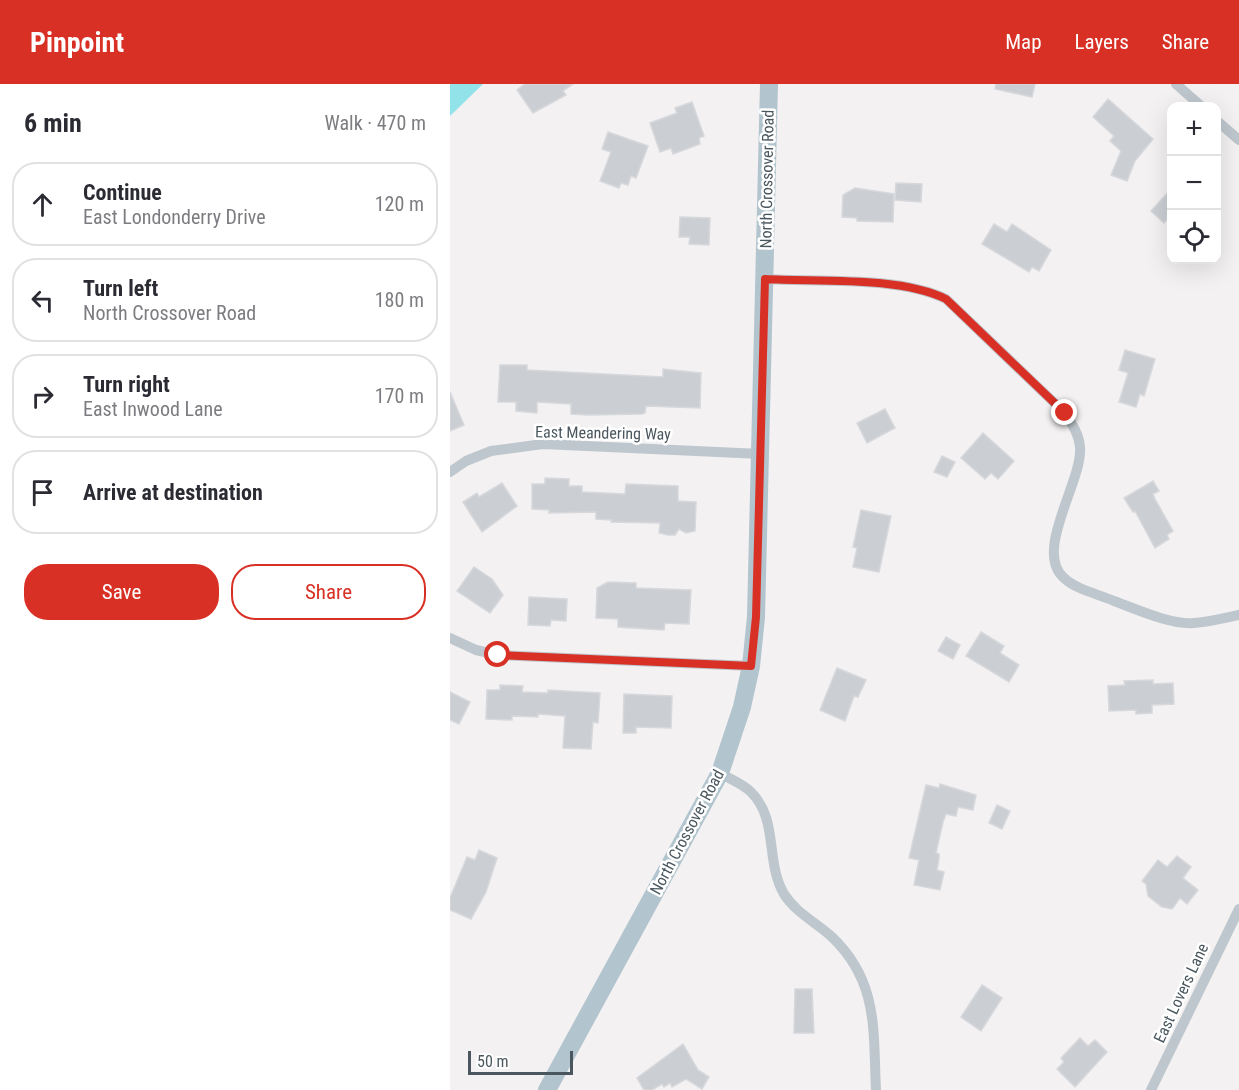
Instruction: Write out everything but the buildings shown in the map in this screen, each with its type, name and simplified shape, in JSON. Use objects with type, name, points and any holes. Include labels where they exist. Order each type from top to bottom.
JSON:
[{"type":"main road","name":"North Crossover Road","points":[[548,1090],[720,773],[742,706],[751,666],[756,617],[769,84]]},
{"type":"street","points":[[1176,84],[1196,102]]},
{"type":"street","points":[[1221,124],[1239,140]]},
{"type":"street","points":[[765,279],[905,286],[928,290],[946,299],[1065,413],[1076,430],[1080,447],[1079,465],[1054,547],[1055,563],[1062,577],[1074,585],[1147,614],[1191,624],[1239,615]]},
{"type":"street","name":"East Meandering Way","points":[[450,472],[466,461],[491,451],[543,444],[761,454]]},
{"type":"street","points":[[450,638],[476,650],[498,655],[751,666]]},
{"type":"street","points":[[720,773],[750,791],[766,811],[775,871],[784,895],[832,938],[854,963],[866,984],[872,1010],[876,1090]]},
{"type":"street","name":"East Lovers Lane","points":[[1151,1090],[1239,909]]},
{"type":"water","points":[[450,84],[483,84],[450,116]]},
{"type":"route","points":[[498,655],[751,666],[756,617],[765,279],[905,286],[928,290],[946,299],[1065,413]]}]
